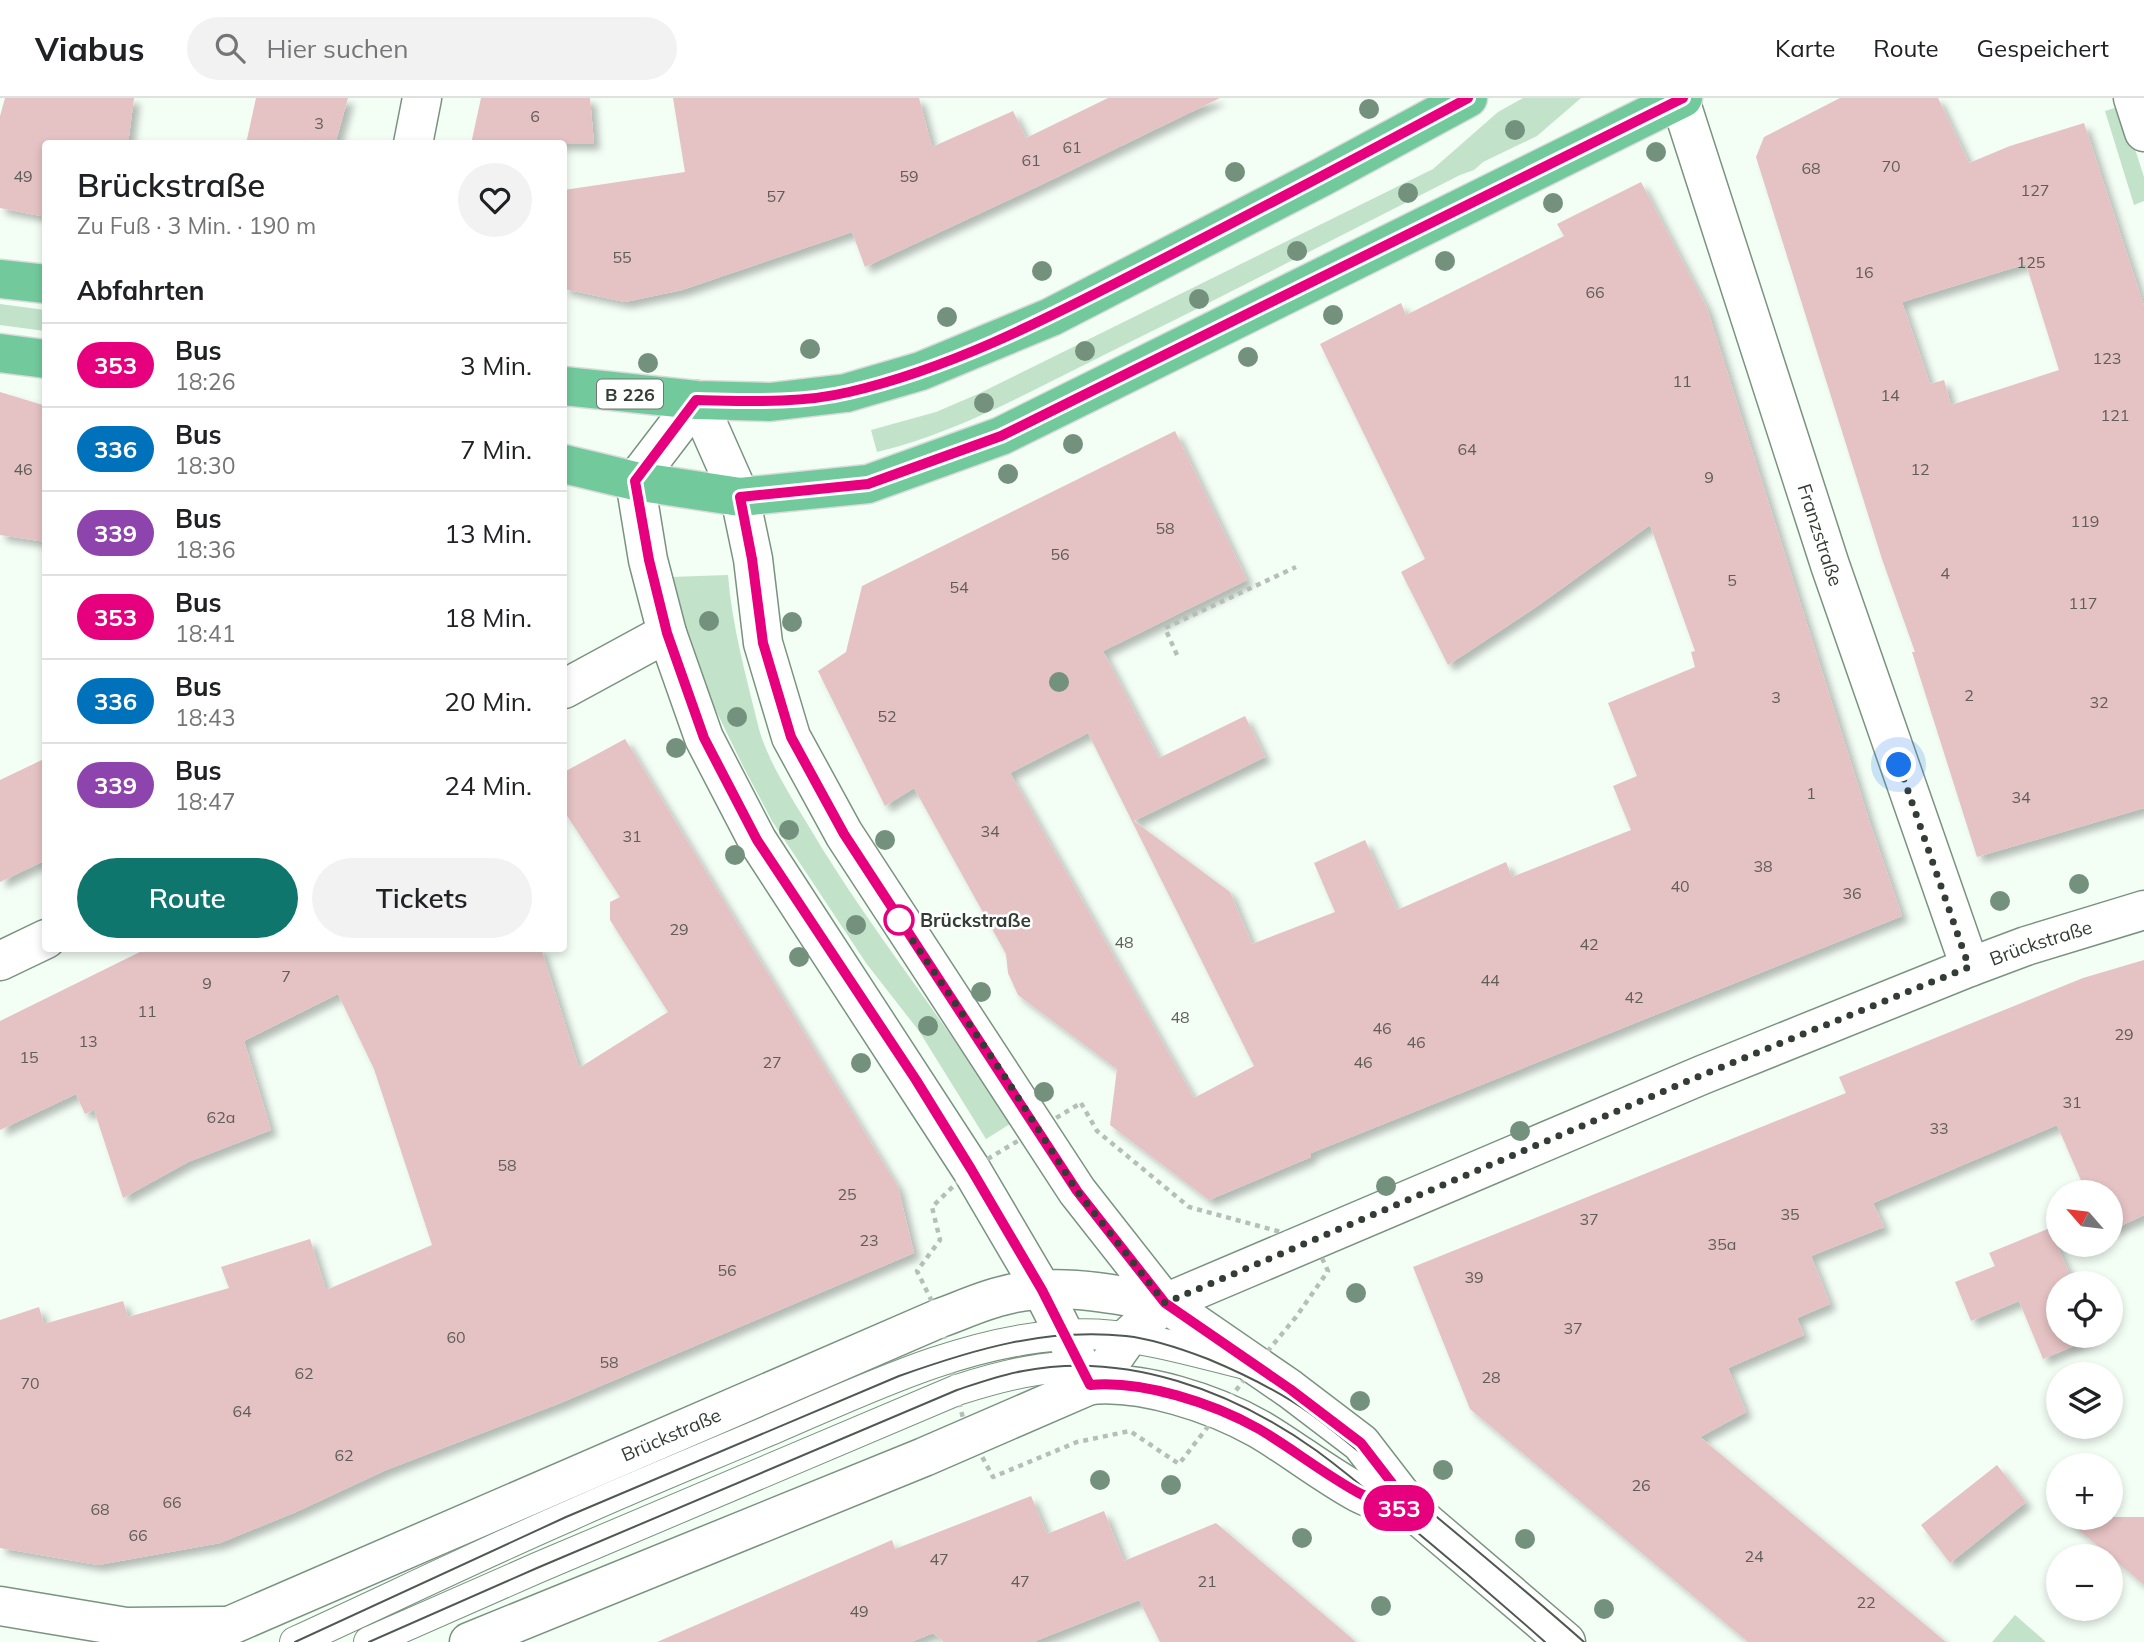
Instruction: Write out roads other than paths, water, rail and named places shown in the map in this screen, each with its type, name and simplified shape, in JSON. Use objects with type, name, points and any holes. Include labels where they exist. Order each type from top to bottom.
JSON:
[{"type":"main road","name":"B 226","points":[[567,386],[696,400],[770,402],[846,393],[921,371],[1051,317],[1468,98]]},
{"type":"main road","points":[[567,465],[635,481],[740,497],[868,484],[1001,436],[1681,99]]},
{"type":"main road","points":[[0,279],[42,284]]},
{"type":"main road","points":[[0,353],[42,358]]},
{"type":"street","points":[[414,140],[422,98]]},
{"type":"street","points":[[2133,98],[2144,132]]},
{"type":"street","name":"Franzstraße","points":[[1681,99],[1830,565],[1969,967]]},
{"type":"street","points":[[1415,1513],[1361,1494],[1224,1406],[1152,1388],[1114,1382],[1085,1363],[916,1080],[757,840],[704,738],[667,633],[649,560],[635,481],[696,400],[740,497],[752,559],[763,643],[791,737],[844,834],[1077,1191],[1165,1303],[1361,1443],[1415,1513],[1566,1642]]},
{"type":"street","points":[[567,687],[667,633]]},
{"type":"street","name":"Brückstraße","points":[[1085,1363],[1129,1336],[1165,1303],[1702,1075],[1969,967],[2026,946],[2144,910]]},
{"type":"street","points":[[0,961],[42,941]]},
{"type":"street","name":"Brückstraße","points":[[192,1642],[940,1318],[1003,1295],[1042,1290],[1100,1292],[1165,1303]]},
{"type":"street","points":[[469,1642],[924,1457],[1085,1363]]},
{"type":"street","name":"Brückstraße","points":[[0,1606],[126,1627],[228,1625]]},
{"type":"lane","points":[[369,1642],[957,1390],[1023,1371],[1085,1363],[1129,1336],[1255,1366]]},
{"type":"lane","points":[[295,1642],[566,1517],[899,1376],[977,1350],[1022,1339],[1085,1363]]},
{"type":"tram line","points":[[295,1642],[566,1517],[899,1376],[955,1357],[1010,1343],[1096,1334],[1136,1337],[1178,1348],[1235,1371],[1286,1398],[1355,1448],[1584,1642]]},
{"type":"tram line","points":[[369,1642],[957,1390],[1014,1373],[1062,1366],[1140,1372],[1177,1381],[1250,1410],[1317,1451],[1359,1484],[1545,1642]]},
{"type":"place","name":"Brückstraße","points":[[899,920]]}]
